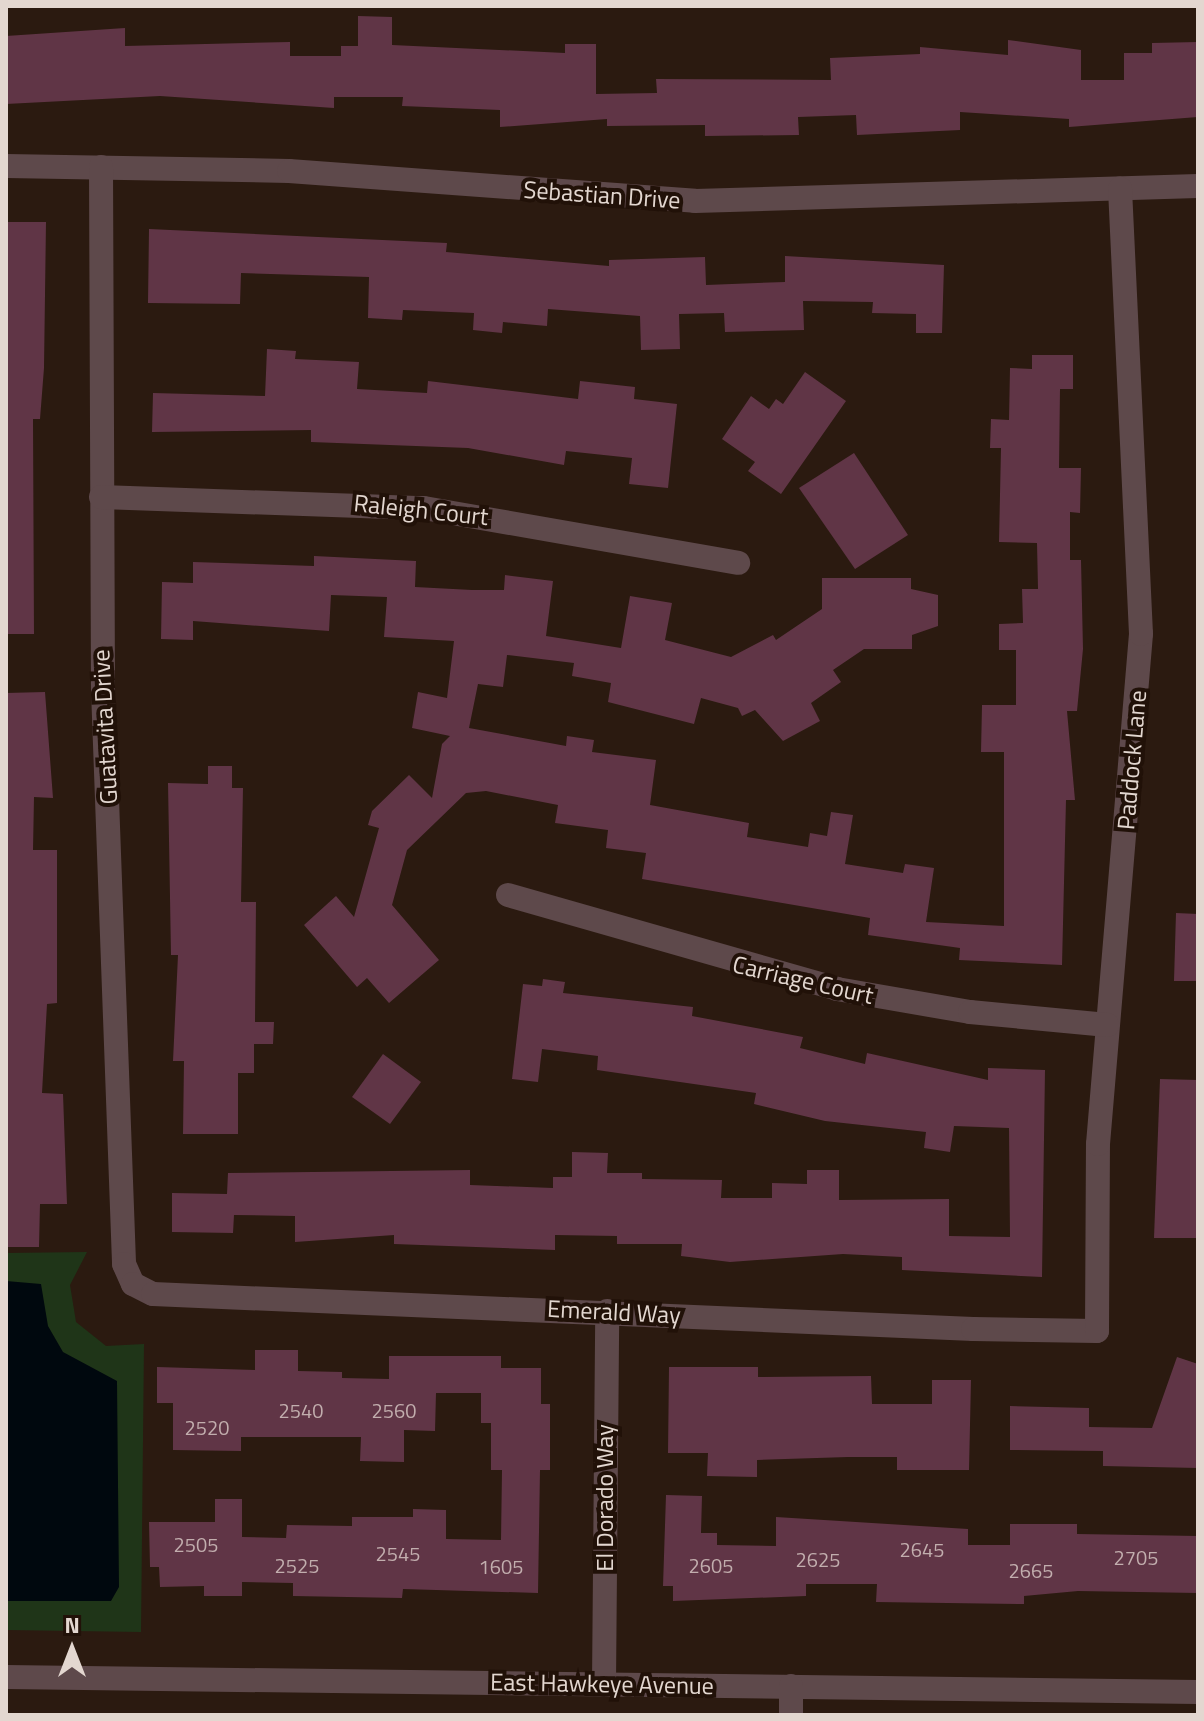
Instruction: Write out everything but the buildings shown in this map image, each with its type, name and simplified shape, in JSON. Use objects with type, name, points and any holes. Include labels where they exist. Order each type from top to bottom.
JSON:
[{"type":"street","name":"Sebastian Drive","points":[[6,166],[289,171],[695,201],[1198,186]]},
{"type":"street","name":"Guatavita Drive","points":[[101,167],[101,497],[124,1264],[133,1284]]},
{"type":"street","name":"Paddock Lane","points":[[1097,1331],[1107,1025],[1141,634],[1120,188]]},
{"type":"street","name":"Raleigh Court","points":[[101,497],[424,508],[738,563]]},
{"type":"street","name":"Carriage Court","points":[[508,895],[713,959],[859,993],[1107,1025]]},
{"type":"street","name":"Emerald Way","points":[[133,1284],[153,1294],[1097,1331]]},
{"type":"street","name":"El Dorado Way","points":[[604,1684],[607,1311]]},
{"type":"street","name":"East Hawkeye Avenue","points":[[6,1677],[791,1686],[1113,1703],[1198,1692]]},
{"type":"street","points":[[791,1686],[791,1715]]},
{"type":"green space","points":[[87,1252],[70,1285],[76,1322],[106,1346],[144,1344],[141,1632],[6,1630],[6,1253]]},
{"type":"shaded area","points":[[6,1281],[41,1284],[48,1326],[63,1352],[117,1381],[119,1587],[111,1601],[6,1601]]}]
